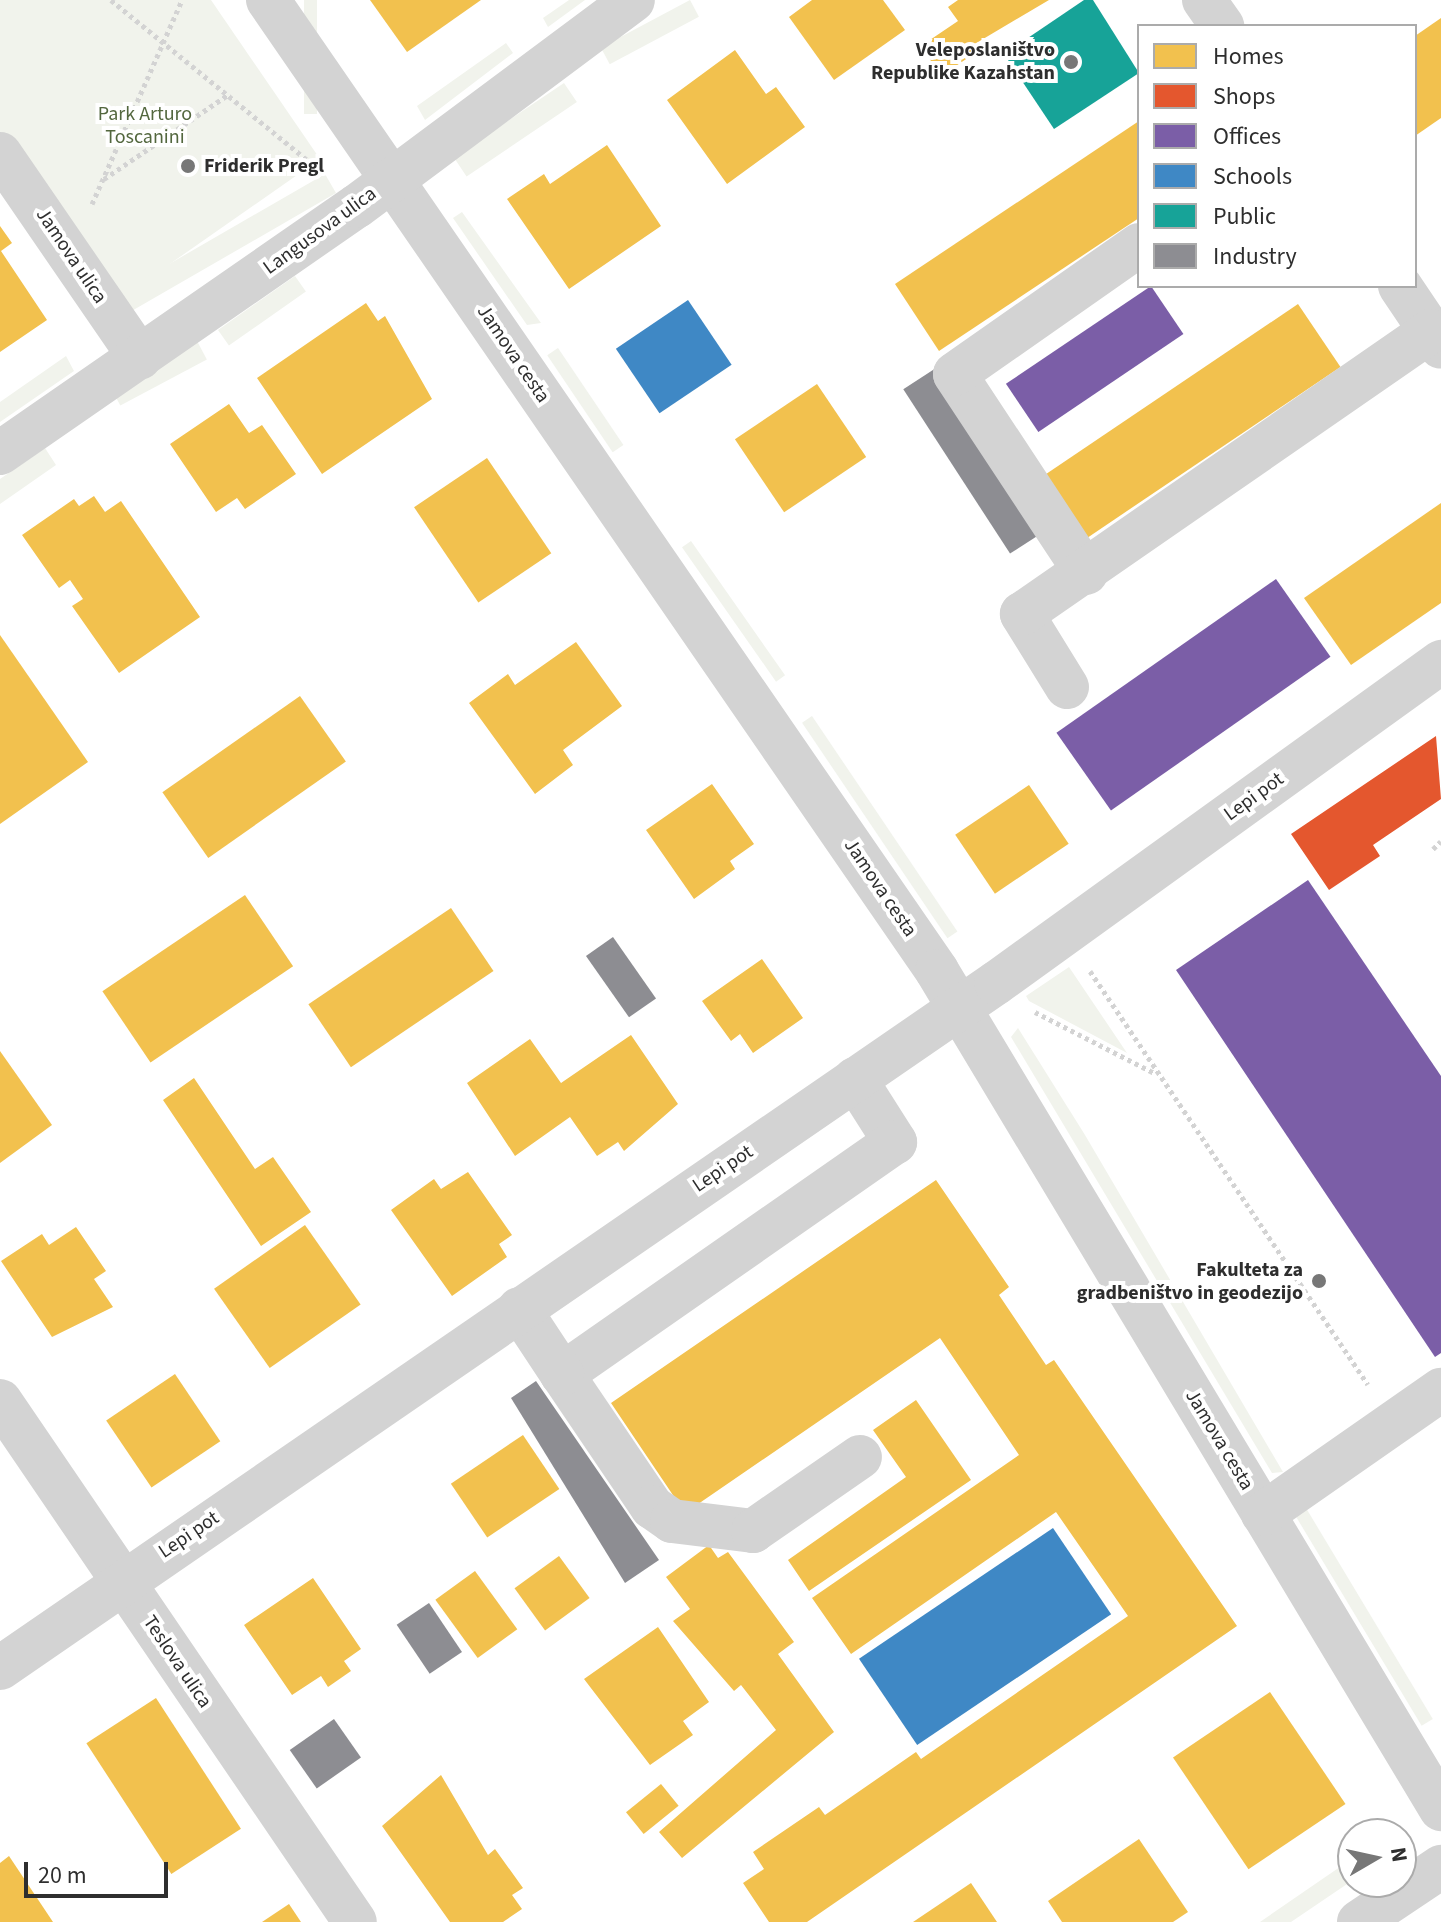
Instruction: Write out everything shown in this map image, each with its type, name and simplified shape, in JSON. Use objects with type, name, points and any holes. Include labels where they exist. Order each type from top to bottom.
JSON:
[{"type":"street","name":"Jamova cesta","points":[[268,0],[960,1008],[1441,1809]]},
{"type":"street","name":"Langusova ulica","points":[[0,453],[392,179],[633,0]]},
{"type":"street","points":[[1204,0],[1221,24]]},
{"type":"street","name":"Jamova ulica","points":[[0,154],[140,358]]},
{"type":"street","points":[[1086,573],[955,374],[1137,246]]},
{"type":"street","points":[[1067,687],[1022,614],[1436,339],[1401,288]]},
{"type":"street","name":"Lepi pot","points":[[0,1668],[122,1580],[1067,934],[1441,662]]},
{"type":"street","points":[[562,1374],[895,1142],[855,1079]]},
{"type":"street","points":[[519,1309],[652,1507],[672,1521],[753,1531],[860,1457]]},
{"type":"street","points":[[1263,1514],[1441,1390]]},
{"type":"street","name":"Teslova ulica","points":[[0,1401],[355,1922]]},
{"type":"street","points":[[1359,1922],[1441,1867]]},
{"type":"path","points":[[111,0],[318,169]]},
{"type":"path","points":[[70,252],[182,0]]},
{"type":"path","points":[[102,180],[229,94]]},
{"type":"path","points":[[1433,849],[1441,841]]},
{"type":"path","points":[[1067,934],[1155,1074],[1393,1421]]},
{"type":"path","points":[[1026,1013],[1155,1074]]},
{"type":"green space","name":"Park Arturo Toscanini","points":[[0,0],[211,0],[320,159],[114,303],[0,139]]},
{"type":"green space","points":[[304,0],[317,0],[317,114],[304,114]]},
{"type":"green space","points":[[569,0],[585,0],[548,27],[543,18]]},
{"type":"green space","points":[[690,0],[699,17],[610,64],[601,47]]},
{"type":"green space","points":[[506,43],[513,53],[425,120],[417,106]]},
{"type":"green space","points":[[564,83],[577,102],[467,176],[454,157]]},
{"type":"green space","points":[[325,174],[336,193],[126,314],[115,295]]},
{"type":"green space","points":[[462,212],[541,323],[527,325],[453,218]]},
{"type":"green space","points":[[295,276],[306,292],[229,345],[218,330]]},
{"type":"green space","points":[[197,341],[207,360],[120,406],[110,387]]},
{"type":"green space","points":[[558,348],[623,445],[613,452],[547,355]]},
{"type":"green space","points":[[66,356],[74,371],[0,422],[0,402]]},
{"type":"green space","points":[[45,448],[56,465],[0,504],[0,479]]},
{"type":"green space","points":[[691,541],[785,675],[776,682],[682,547]]},
{"type":"green space","points":[[812,716],[957,932],[947,938],[802,723]]},
{"type":"green space","points":[[1069,967],[1127,1053],[1029,1001],[1026,996]]},
{"type":"green space","points":[[1018,1028],[1085,1135],[1283,1472],[1272,1473],[1011,1037]]},
{"type":"green space","points":[[1303,1503],[1433,1719],[1422,1726],[1292,1510]]},
{"type":"green space","points":[[1337,1869],[1337,1891],[1291,1922],[1260,1922]]},
{"type":"building: Homes","points":[[370,0],[481,0],[407,52]]},
{"type":"building: Homes","points":[[812,0],[883,0],[905,30],[834,80],[789,17]]},
{"type":"building: Homes","points":[[958,0],[1049,0],[973,45],[978,51],[941,76],[921,46],[958,21],[948,7]]},
{"type":"building: Homes","points":[[1441,18],[1441,118],[1417,135],[1417,35]]},
{"type":"building: Homes","points":[[735,50],[766,94],[776,87],[805,127],[727,184],[667,100]]},
{"type":"building: Homes","points":[[1137,122],[1137,219],[939,351],[895,284]]},
{"type":"building: Homes","points":[[607,145],[661,226],[569,289],[507,199],[544,174],[550,184]]},
{"type":"building: Homes","points":[[0,226],[12,243],[1,251],[47,320],[0,352]]},
{"type":"building: Homes","points":[[366,303],[378,321],[385,316],[432,399],[322,474],[257,378]]},
{"type":"building: Homes","points":[[1298,304],[1340,367],[1076,545],[1034,482]]},
{"type":"building: Homes","points":[[817,384],[866,457],[784,512],[735,439]]},
{"type":"building: Homes","points":[[229,404],[249,433],[262,425],[296,474],[245,509],[237,498],[216,512],[170,444]]},
{"type":"building: Homes","points":[[487,458],[551,553],[478,603],[414,507]]},
{"type":"building: Homes","points":[[94,496],[105,512],[121,501],[200,617],[119,673],[72,606],[83,599],[70,580],[59,588],[22,535],[74,499],[79,506]]},
{"type":"building: Homes","points":[[1441,503],[1441,603],[1351,665],[1304,598]]},
{"type":"building: Homes","points":[[0,635],[88,762],[0,824]]},
{"type":"building: Homes","points":[[576,642],[622,706],[563,750],[573,765],[535,794],[469,703],[508,674],[515,685]]},
{"type":"building: Homes","points":[[300,696],[346,762],[208,858],[162,792]]},
{"type":"building: Homes","points":[[712,784],[754,844],[730,861],[735,869],[694,899],[646,830]]},
{"type":"building: Homes","points":[[1029,785],[1069,844],[995,894],[955,835]]},
{"type":"building: Homes","points":[[245,895],[293,966],[150,1062],[102,991]]},
{"type":"building: Homes","points":[[451,908],[493,971],[351,1067],[308,1004]]},
{"type":"building: Homes","points":[[762,959],[803,1018],[753,1053],[740,1034],[731,1041],[702,1001]]},
{"type":"building: Homes","points":[[631,1035],[678,1104],[624,1151],[618,1142],[597,1156],[570,1117],[515,1156],[467,1083],[530,1039],[561,1083]]},
{"type":"building: Homes","points":[[0,1051],[52,1125],[0,1163]]},
{"type":"building: Homes","points":[[194,1078],[255,1169],[273,1157],[311,1212],[261,1246],[163,1100]]},
{"type":"building: Homes","points":[[468,1172],[512,1235],[499,1244],[507,1257],[452,1296],[391,1210],[434,1179],[441,1189]]},
{"type":"building: Homes","points":[[936,1180],[1009,1287],[999,1295],[1046,1365],[1054,1360],[1237,1626],[807,1922],[769,1922],[743,1883],[764,1869],[753,1852],[819,1807],[825,1815],[916,1752],[921,1759],[1128,1616],[1056,1512],[851,1654],[812,1598],[1019,1455],[940,1338],[685,1513],[611,1403]]},
{"type":"building: Homes","points":[[305,1225],[361,1304],[270,1368],[214,1289]]},
{"type":"building: Homes","points":[[76,1227],[106,1271],[94,1279],[113,1307],[52,1337],[1,1261],[42,1234],[49,1245]]},
{"type":"building: Homes","points":[[175,1374],[220,1441],[151,1488],[106,1420]]},
{"type":"building: Homes","points":[[916,1400],[971,1480],[809,1591],[788,1560],[906,1477],[873,1430]]},
{"type":"building: Homes","points":[[523,1435],[559,1489],[487,1538],[451,1484]]},
{"type":"building: Homes","points":[[709,1545],[718,1558],[728,1552],[794,1642],[778,1654],[834,1732],[682,1858],[659,1832],[776,1730],[741,1685],[734,1691],[673,1621],[690,1609],[666,1577]]},
{"type":"building: Homes","points":[[559,1556],[590,1598],[545,1630],[515,1588]]},
{"type":"building: Homes","points":[[475,1571],[517,1629],[478,1658],[435,1600]]},
{"type":"building: Homes","points":[[313,1578],[361,1649],[344,1661],[351,1671],[328,1687],[321,1676],[292,1695],[244,1625]]},
{"type":"building: Homes","points":[[658,1627],[709,1702],[683,1721],[693,1735],[650,1765],[584,1679]]},
{"type":"building: Homes","points":[[1270,1692],[1345,1804],[1248,1869],[1173,1757]]},
{"type":"building: Homes","points":[[156,1698],[241,1829],[171,1874],[86,1743]]},
{"type":"building: Homes","points":[[441,1775],[488,1855],[495,1849],[523,1888],[512,1895],[522,1909],[503,1922],[450,1922],[382,1826]]},
{"type":"building: Homes","points":[[661,1784],[679,1806],[644,1834],[626,1812]]},
{"type":"building: Homes","points":[[1139,1839],[1188,1912],[1173,1922],[1062,1922],[1048,1901]]},
{"type":"building: Homes","points":[[9,1856],[53,1922],[0,1922],[0,1863]]},
{"type":"building: Homes","points":[[971,1883],[997,1922],[913,1922]]},
{"type":"building: Homes","points":[[289,1904],[301,1922],[262,1922]]},
{"type":"building: Shops","points":[[1436,736],[1441,799],[1373,845],[1380,856],[1329,890],[1291,834]]},
{"type":"building: Offices","points":[[1152,288],[1183,334],[1038,432],[1006,384]]},
{"type":"building: Offices","points":[[1276,579],[1330,657],[1111,811],[1056,733]]},
{"type":"building: Offices","name":"Fakulteta za gradbeništvo in geodezijo","points":[[1308,880],[1441,1076],[1441,1353],[1435,1357],[1176,970]]},
{"type":"building: Schools","points":[[688,300],[732,365],[659,413],[616,349]]},
{"type":"building: Schools","points":[[1053,1528],[1111,1614],[917,1745],[859,1659]]},
{"type":"building: Public","name":"Veleposlaništvo Republike Kazahstan","points":[[1084,0],[1093,0],[1137,74],[1054,129],[1004,54]]},
{"type":"building: Industry","points":[[936,368],[1043,532],[1010,554],[903,389]]},
{"type":"building: Industry","points":[[613,937],[656,998],[629,1017],[586,956]]},
{"type":"building: Industry","points":[[536,1381],[659,1560],[625,1583],[511,1398]]},
{"type":"building: Industry","points":[[429,1603],[462,1652],[430,1674],[397,1625]]},
{"type":"building: Industry","points":[[334,1719],[361,1758],[317,1788],[290,1750]]},
{"type":"place","name":"Veleposlaništvo Republike Kazahstan","points":[[1071,62]]},
{"type":"place","name":"Friderik Pregl","points":[[188,166]]},
{"type":"place","name":"Fakulteta za gradbeništvo in geodezijo","points":[[1319,1281]]}]
